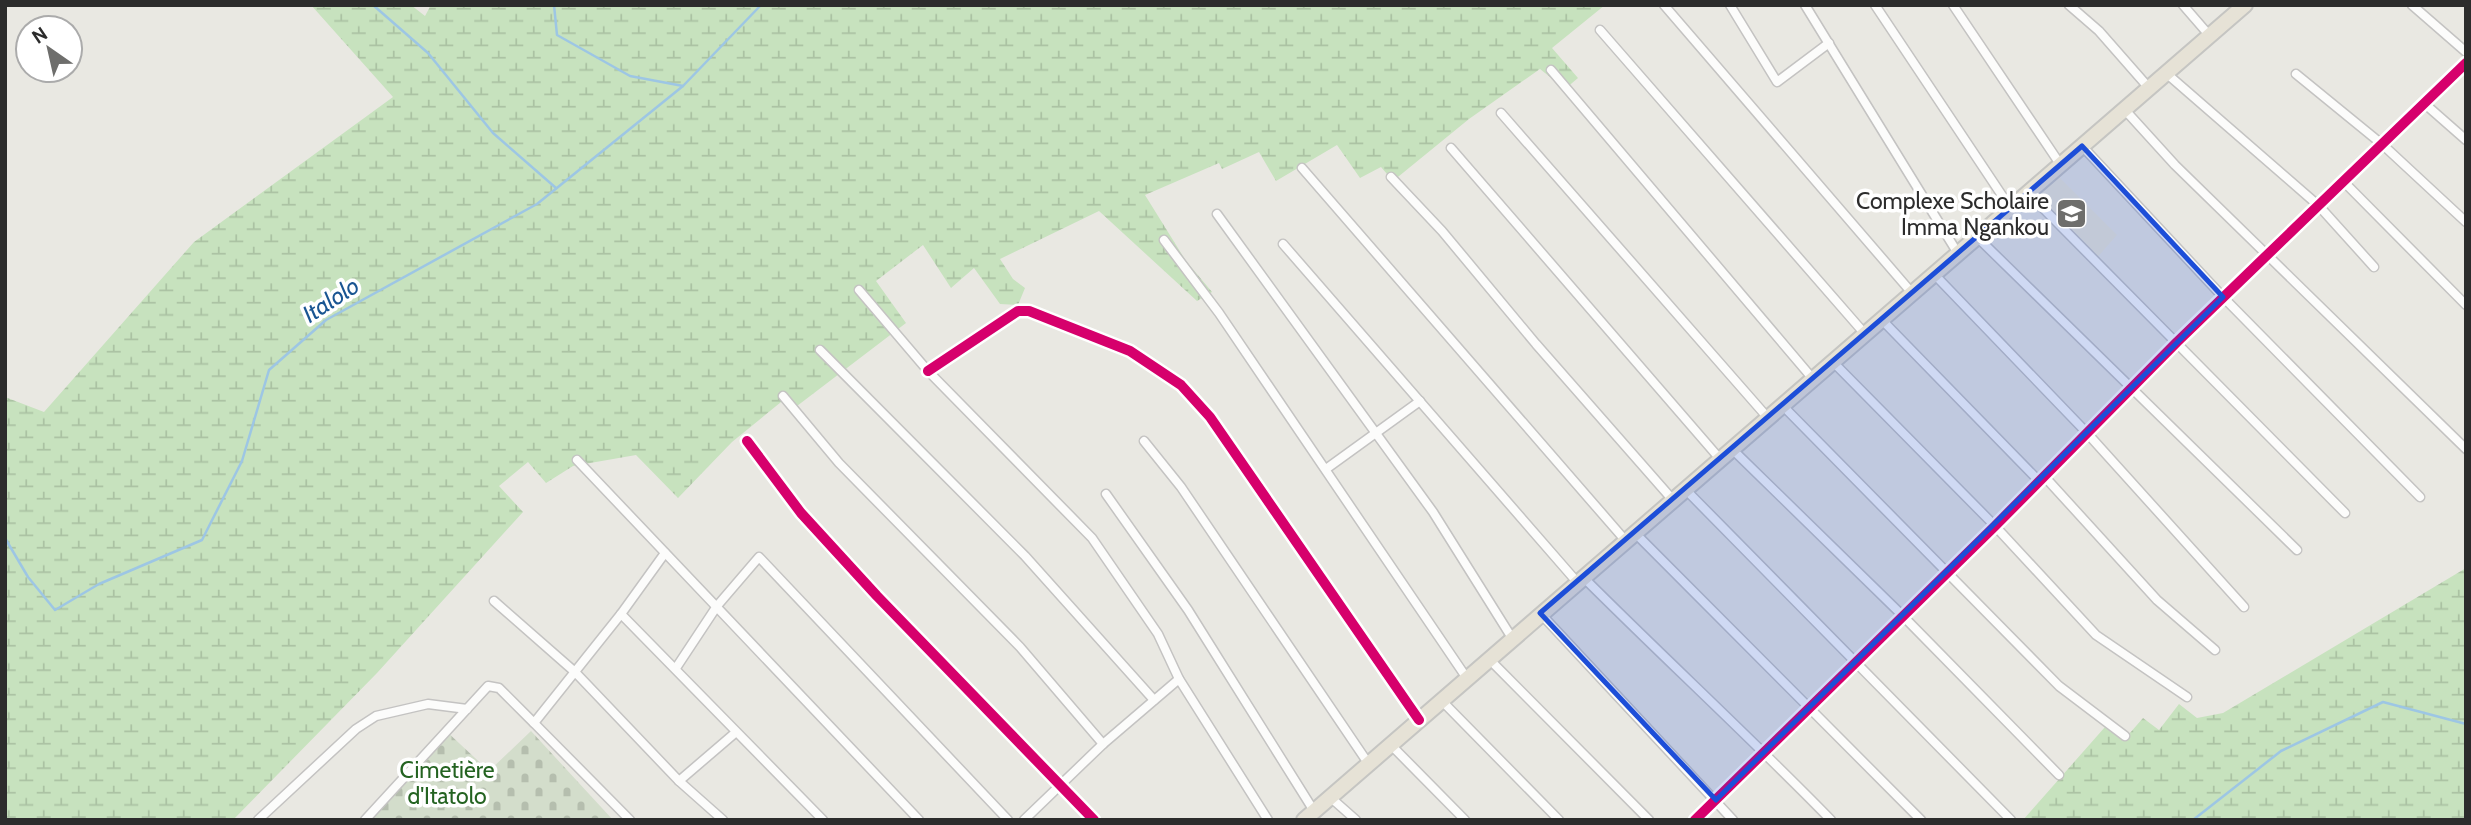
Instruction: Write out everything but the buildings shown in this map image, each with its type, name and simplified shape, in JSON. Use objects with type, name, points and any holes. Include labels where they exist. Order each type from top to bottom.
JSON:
[{"type":"highway","points":[[1309,815],[1882,320],[2009,206],[2125,110],[2245,5]]},
{"type":"street","points":[[1664,5],[1912,293]]},
{"type":"street","points":[[1730,5],[1777,82],[1829,43]]},
{"type":"street","points":[[1805,5],[1957,252]]},
{"type":"street","points":[[1875,5],[2009,206]]},
{"type":"street","points":[[1953,5],[2060,164]]},
{"type":"street","points":[[2069,5],[2099,30],[2149,88]]},
{"type":"street","points":[[2183,5],[2209,35]]},
{"type":"street","points":[[2412,5],[2466,52]]},
{"type":"street","points":[[1600,30],[1865,334]]},
{"type":"street","points":[[1695,820],[1995,526],[2131,387],[2466,63]]},
{"type":"street","points":[[1551,70],[1813,379]]},
{"type":"street","points":[[2166,73],[2319,206],[2374,267]]},
{"type":"street","points":[[2297,74],[2383,145],[2466,222]]},
{"type":"street","points":[[2425,104],[2466,140]]},
{"type":"street","points":[[2125,110],[2175,165],[2466,449]]},
{"type":"street","points":[[1501,113],[1768,418]]},
{"type":"street","points":[[2082,146],[2223,297],[2420,496]]},
{"type":"street","points":[[1451,148],[1720,459]]},
{"type":"street","points":[[1302,168],[1629,536],[1921,820]]},
{"type":"street","points":[[1391,177],[1443,231],[1536,344],[1672,499]]},
{"type":"street","points":[[2344,182],[2466,305]]},
{"type":"street","points":[[2027,192],[2345,513]]},
{"type":"street","points":[[1217,214],[1433,512],[1512,638]]},
{"type":"street","points":[[1976,236],[2297,550]]},
{"type":"street","points":[[1164,240],[1326,469],[1466,677]]},
{"type":"street","points":[[1283,244],[1580,580],[1765,751],[1831,820]]},
{"type":"street","points":[[1933,273],[2087,433],[2244,607]]},
{"type":"street","points":[[859,290],[928,372],[1092,538],[1158,634],[1179,679],[1268,820]]},
{"type":"street","points":[[928,372],[1018,311],[1029,311],[1130,351],[1171,377],[1210,417],[1419,720]]},
{"type":"street","points":[[1882,320],[2042,478],[2157,600],[2215,650]]},
{"type":"street","points":[[820,351],[1025,556],[1154,701]]},
{"type":"street","points":[[1833,362],[1995,526],[2096,635],[2187,697]]},
{"type":"street","points":[[783,396],[839,463],[1020,647],[1103,744]]},
{"type":"street","points":[[1326,469],[1420,401]]},
{"type":"street","points":[[1783,406],[2059,686],[2126,736]]},
{"type":"street","points":[[1144,440],[1181,487],[1368,763]]},
{"type":"street","points":[[747,441],[801,513],[860,578],[1094,820]]},
{"type":"street","points":[[1732,449],[1902,615],[2059,775]]},
{"type":"street","points":[[577,460],[919,820]]},
{"type":"street","points":[[1685,489],[2011,820]]},
{"type":"street","points":[[1106,494],[1188,610],[1309,815]]},
{"type":"street","points":[[534,723],[621,614],[665,553]]},
{"type":"street","points":[[676,668],[717,606],[759,557],[1008,820]]},
{"type":"street","points":[[494,601],[575,673],[679,781],[723,820]]},
{"type":"street","points":[[1540,613],[1733,820]]},
{"type":"street","points":[[621,614],[823,820]]},
{"type":"street","points":[[1488,658],[1649,820]]},
{"type":"street","points":[[1024,820],[1103,744],[1179,679]]},
{"type":"street","points":[[365,820],[488,686],[494,685],[630,820]]},
{"type":"street","points":[[1441,700],[1559,820]]},
{"type":"street","points":[[258,820],[356,729],[376,716],[428,704],[467,709]]},
{"type":"street","points":[[679,781],[735,733]]},
{"type":"street","points":[[1390,744],[1465,820]]},
{"type":"street","points":[[1330,797],[1356,820]]},
{"type":"street","points":[[707,820],[715,812]]},
{"type":"highlighted area","points":[[2082,146],[2223,297],[1716,800],[1540,613]]},
{"type":"shaded area","name":"Complexe Scholaire Imma Ngankou","points":[[2053,171],[2117,235],[2095,260],[2027,192]]},
{"type":"green space","points":[[311,5],[411,5],[425,16],[431,5],[1605,5],[1552,48],[1578,78],[1565,89],[1540,69],[1469,119],[1393,181],[1381,167],[1360,178],[1337,145],[1276,181],[1259,152],[1222,169],[1219,163],[1145,195],[1186,261],[1212,292],[1197,301],[1099,211],[1000,259],[1013,279],[1025,288],[1018,305],[1000,304],[974,268],[951,288],[923,245],[876,281],[906,323],[797,406],[786,398],[732,442],[678,498],[636,455],[573,466],[546,483],[528,462],[499,486],[523,512],[377,673],[233,820],[5,820],[5,397],[44,412],[194,242],[393,97]]},
{"type":"green space","points":[[2466,568],[2466,820],[2023,820],[2105,727],[2123,741],[2143,718],[2159,730],[2179,704],[2197,718],[2223,713]]},
{"type":"green space","name":"Cimetière d'Itatolo","points":[[445,730],[489,771],[531,731],[613,820],[368,820]]},
{"type":"waterway","points":[[373,5],[428,53],[493,133],[556,188]]},
{"type":"waterway","points":[[554,5],[557,35],[630,76],[683,86]]},
{"type":"waterway","name":"Italolo","points":[[5,538],[28,577],[55,610],[99,584],[202,540],[242,461],[269,370],[326,320],[537,204],[683,86],[761,5]]},
{"type":"waterway","points":[[2193,820],[2281,751],[2383,702],[2466,724]]},
{"type":"cycle path","points":[[1695,820],[1995,526],[2177,342],[2466,63]]},
{"type":"cycle path","points":[[928,371],[1018,311],[1029,311],[1130,351],[1181,385],[1210,417],[1419,720]]},
{"type":"cycle path","points":[[747,441],[801,513],[877,596],[1094,820]]},
{"type":"place","name":"Complexe Scholaire Imma Ngankou","points":[[2072,214]]}]
